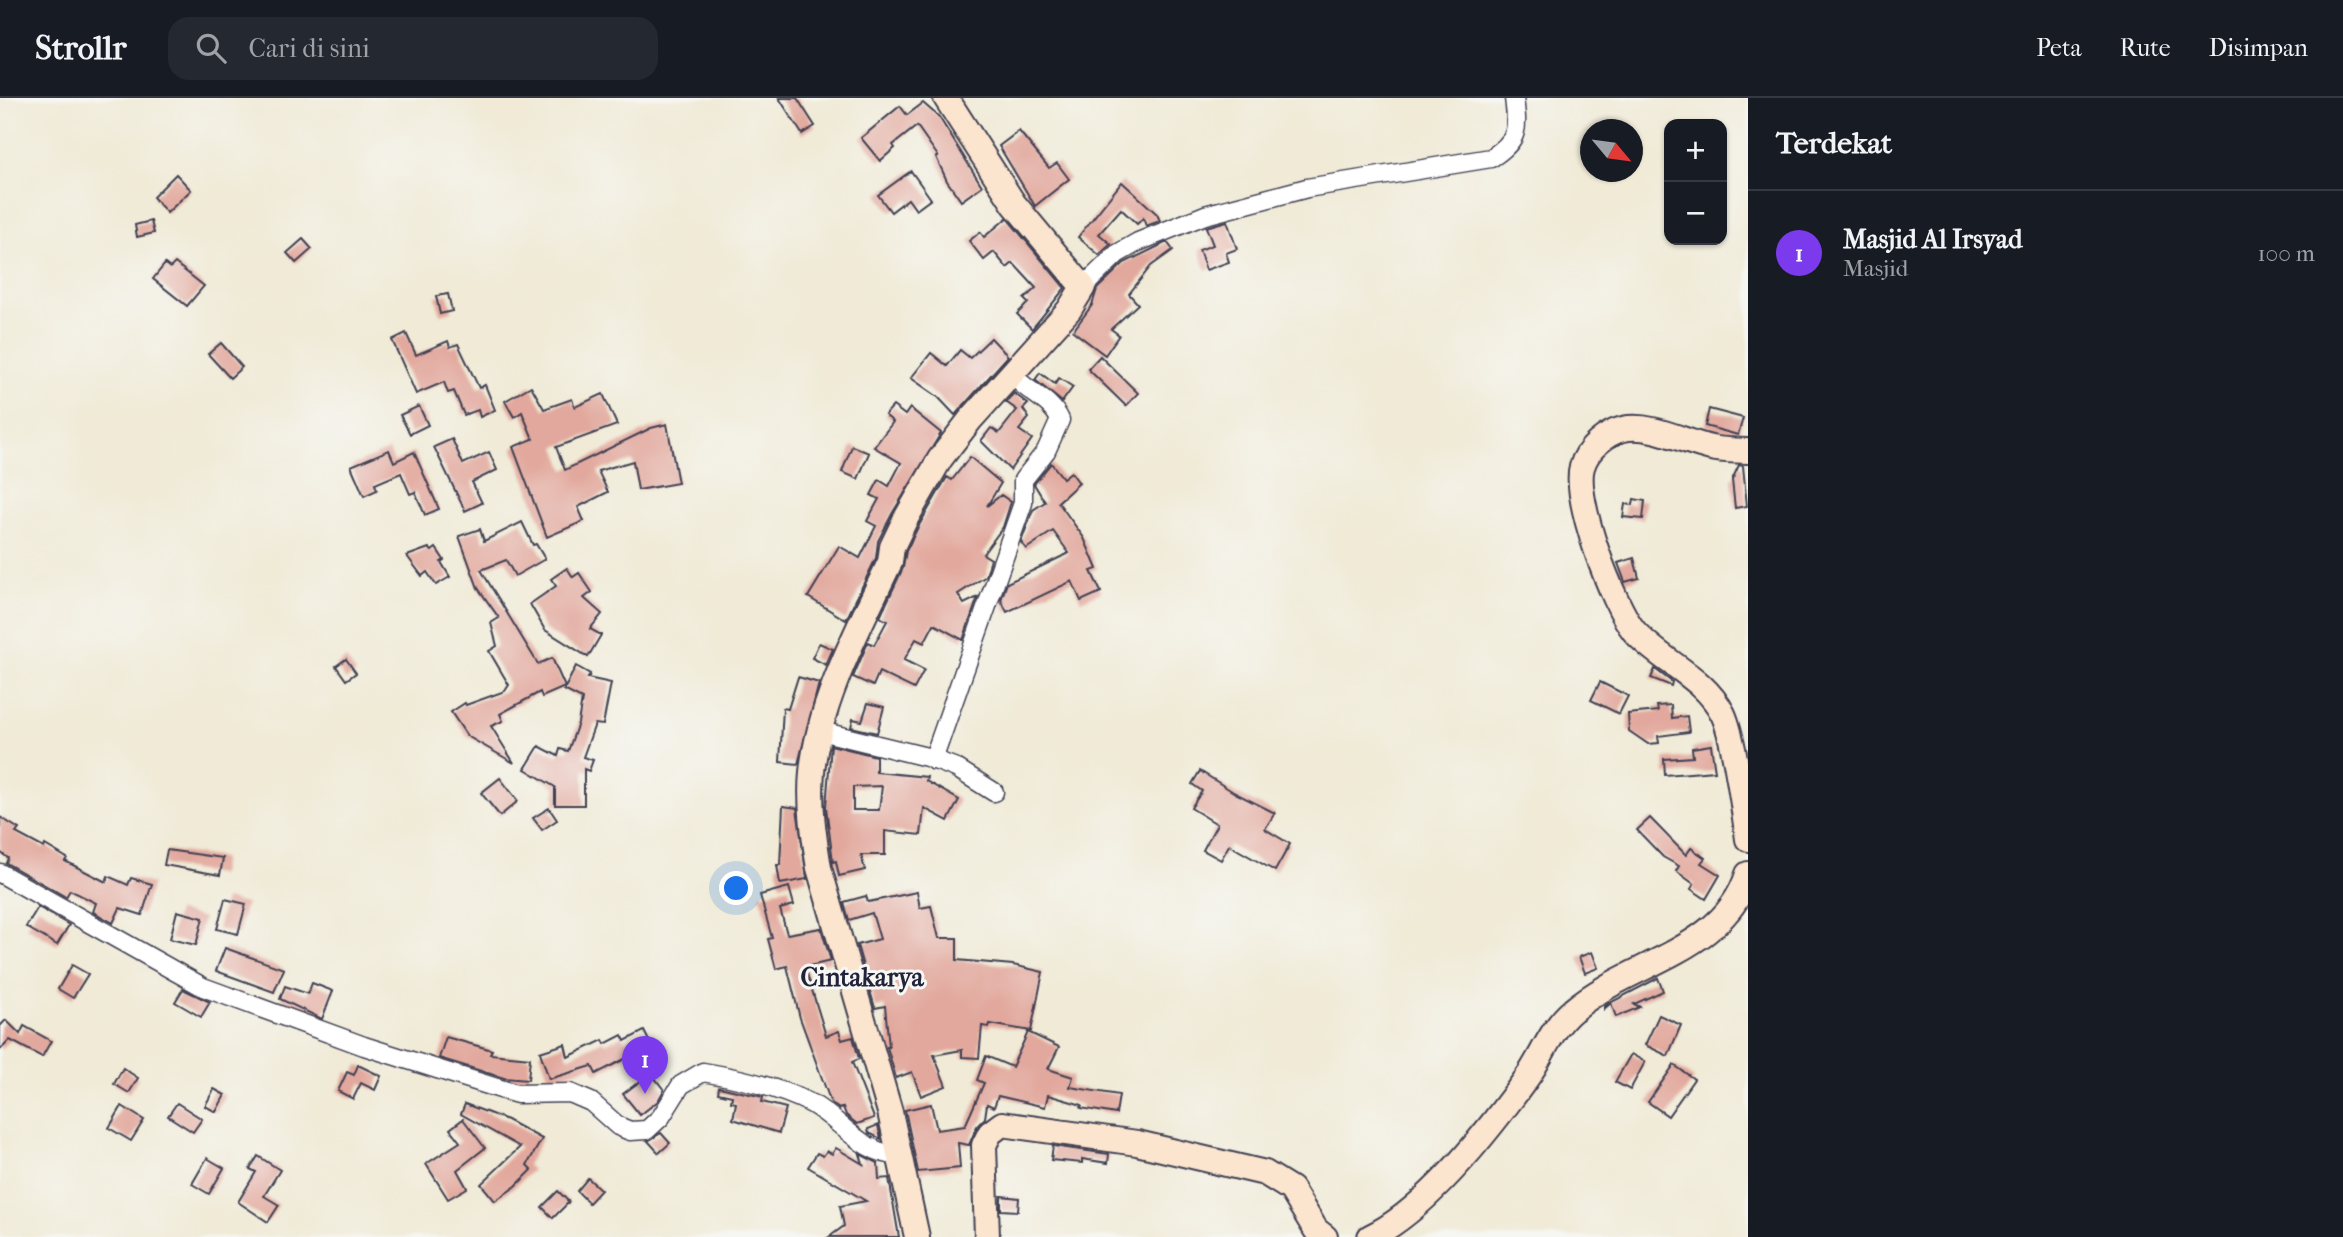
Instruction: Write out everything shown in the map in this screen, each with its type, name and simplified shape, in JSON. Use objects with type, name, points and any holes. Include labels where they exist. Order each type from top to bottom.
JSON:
[{"type":"main road","points":[[917,1237],[890,1112],[819,868],[812,772],[820,731],[847,657],[890,562],[892,547],[909,510],[940,459],[1069,310],[1083,287],[1014,204],[962,118],[946,98]]},
{"type":"main road","points":[[1748,452],[1712,449],[1638,428],[1625,428],[1600,441],[1587,455],[1581,469],[1592,537],[1623,616],[1644,642],[1701,685],[1724,716],[1748,839]]},
{"type":"main road","points":[[1370,1237],[1408,1211],[1464,1158],[1526,1079],[1558,1025],[1573,1010],[1611,984],[1650,966],[1716,926],[1732,909],[1748,874]]},
{"type":"main road","points":[[987,1237],[984,1145],[990,1133],[1002,1124],[1137,1143],[1265,1173],[1291,1189],[1316,1230],[1325,1237]]},
{"type":"street","points":[[1083,287],[1127,248],[1163,229],[1205,215],[1307,188],[1491,158],[1514,141],[1514,98]]},
{"type":"street","points":[[933,760],[1023,503],[1023,480],[1046,451],[1059,420],[1054,408],[1020,384],[1012,374]]},
{"type":"street","points":[[820,731],[956,768],[994,792]]},
{"type":"street","points":[[0,873],[203,987],[364,1046],[517,1094],[570,1093],[591,1101],[618,1126],[630,1131],[647,1130],[661,1118],[681,1085],[703,1072],[747,1081],[793,1096],[821,1110],[872,1148],[899,1155]]},
{"type":"building","points":[[779,98],[797,98],[815,126],[802,134]]},
{"type":"building","points":[[923,103],[939,117],[982,186],[961,201],[947,181],[936,157],[938,156],[917,126],[893,145],[895,148],[880,161],[861,138],[900,106],[907,115]]},
{"type":"building","points":[[1019,131],[1049,168],[1057,163],[1069,179],[1035,206],[999,146]]},
{"type":"building","points":[[911,171],[931,199],[916,210],[908,199],[891,212],[878,195]]},
{"type":"building","points":[[176,174],[191,190],[167,213],[153,197]]},
{"type":"building","points":[[1122,182],[1157,214],[1160,221],[1146,226],[1143,218],[1137,224],[1121,209],[1099,234],[1111,244],[1099,255],[1078,237]]},
{"type":"building","points":[[1007,218],[1065,288],[1032,329],[1017,314],[1028,303],[1024,299],[1036,288],[1013,263],[1007,268],[994,252],[984,260],[969,241],[980,232],[984,237]]},
{"type":"building","points":[[151,221],[154,233],[137,237],[135,225]]},
{"type":"building","points":[[1227,221],[1237,249],[1226,253],[1229,262],[1206,270],[1199,250],[1213,245],[1206,227]]},
{"type":"building","points":[[303,239],[312,249],[296,263],[287,253]]},
{"type":"building","points":[[1167,242],[1173,250],[1151,266],[1129,294],[1138,304],[1111,329],[1119,335],[1105,355],[1073,331],[1092,305],[1097,289],[1124,263]]},
{"type":"building","points":[[175,263],[204,286],[187,306],[153,279],[165,264],[170,268]]},
{"type":"building","points":[[448,294],[452,311],[440,314],[436,296]]},
{"type":"building","points":[[406,333],[416,355],[448,341],[450,347],[458,344],[479,388],[485,385],[495,410],[480,417],[478,410],[464,415],[454,391],[448,393],[444,382],[416,394],[392,340]]},
{"type":"building","points":[[991,338],[1008,356],[955,415],[938,397],[911,378],[931,353],[947,366],[960,350],[970,358]]},
{"type":"building","points":[[221,343],[242,367],[230,378],[208,354]]},
{"type":"building","points":[[1100,356],[1138,393],[1126,406],[1088,369]]},
{"type":"building","points":[[1040,373],[1055,384],[1059,378],[1073,387],[1062,402],[1035,380]]},
{"type":"building","points":[[531,386],[544,409],[572,399],[575,407],[603,394],[617,425],[556,447],[565,470],[651,428],[667,424],[678,483],[638,490],[633,461],[598,471],[608,492],[578,507],[584,521],[547,537],[513,447],[533,439],[522,412],[514,417],[505,401]]},
{"type":"building","points":[[1014,393],[1028,404],[1023,409],[1029,418],[1019,430],[1032,439],[1010,470],[981,441],[991,428],[999,433],[1017,410],[1006,402]]},
{"type":"building","points":[[419,406],[428,425],[410,434],[400,415]]},
{"type":"building","points":[[893,406],[905,415],[910,408],[941,433],[878,541],[876,558],[846,620],[808,597],[839,546],[860,558],[876,526],[867,521],[879,499],[871,495],[879,480],[889,486],[901,463],[874,447],[893,422],[885,415]]},
{"type":"building","points":[[1709,409],[1743,418],[1738,435],[1705,426]]},
{"type":"building","points":[[452,439],[463,464],[489,452],[497,470],[472,482],[482,503],[465,511],[434,447]]},
{"type":"building","points":[[852,446],[869,453],[858,479],[842,472]]},
{"type":"building","points":[[389,450],[394,462],[414,452],[439,509],[425,515],[415,492],[410,494],[401,473],[375,484],[377,490],[364,496],[351,466]]},
{"type":"building","points":[[970,457],[1001,483],[987,506],[1001,495],[1011,502],[1003,527],[983,554],[991,559],[986,576],[958,594],[964,604],[978,597],[963,640],[934,624],[924,643],[916,639],[904,660],[924,670],[914,689],[879,672],[873,686],[853,677],[868,642],[874,645],[887,621],[880,617],[903,568],[906,551],[918,527],[947,477],[952,480]]},
{"type":"building","points":[[1051,463],[1063,478],[1071,472],[1079,483],[1058,502],[1084,538],[1097,569],[1091,571],[1101,592],[1081,601],[1072,581],[1007,612],[1001,600],[1007,583],[1069,553],[1053,531],[1026,549],[1021,542],[1033,510],[1045,502],[1034,484]]},
{"type":"building","points":[[1739,465],[1743,466],[1747,506],[1735,508],[1732,480]]},
{"type":"building","points":[[1634,499],[1645,501],[1643,519],[1623,517],[1625,504],[1633,505]]},
{"type":"building","points":[[522,522],[533,545],[536,544],[545,559],[515,576],[506,560],[481,570],[538,664],[552,658],[565,687],[542,697],[540,692],[500,714],[503,721],[491,726],[514,763],[467,736],[451,712],[465,703],[466,705],[505,691],[509,685],[489,651],[497,646],[491,623],[499,618],[478,588],[459,536],[480,529],[484,541]]},
{"type":"building","points":[[429,548],[432,551],[436,548],[450,577],[436,585],[427,572],[422,576],[407,556]]},
{"type":"building","points":[[1634,558],[1639,578],[1625,582],[1618,563]]},
{"type":"building","points":[[567,568],[573,577],[579,573],[592,592],[584,598],[602,614],[590,629],[601,635],[588,657],[545,630],[530,604],[556,586],[551,579]]},
{"type":"building","points":[[819,643],[833,649],[826,665],[812,658]]},
{"type":"building","points":[[346,659],[356,673],[346,680],[336,666]]},
{"type":"building","points":[[576,666],[590,674],[588,678],[611,683],[603,725],[595,724],[583,757],[593,760],[589,771],[584,769],[584,805],[555,805],[555,787],[525,769],[539,746],[558,756],[560,749],[568,751],[578,723],[582,699],[564,690]]},
{"type":"building","points":[[1655,669],[1672,682],[1671,686],[1651,678]]},
{"type":"building","points":[[798,677],[819,683],[798,764],[780,762],[783,708],[788,709]]},
{"type":"building","points":[[1600,682],[1628,696],[1619,714],[1591,700]]},
{"type":"building","points":[[868,703],[884,707],[877,733],[851,727],[853,719],[862,721]]},
{"type":"building","points":[[1671,705],[1672,718],[1687,716],[1689,732],[1658,736],[1659,743],[1648,744],[1629,731],[1628,714],[1658,711],[1657,706]]},
{"type":"building","points":[[831,745],[876,756],[876,772],[927,777],[926,781],[959,800],[948,821],[924,808],[921,835],[885,831],[885,855],[861,855],[865,870],[839,876],[836,861],[833,862],[826,807]],"holes":[[[882,786],[879,810],[853,810],[853,787]]]},
{"type":"building","points":[[1711,745],[1715,771],[1665,775],[1664,759],[1693,757],[1692,748]]},
{"type":"building","points":[[1200,771],[1275,813],[1265,829],[1290,844],[1275,871],[1229,845],[1221,860],[1203,850],[1217,824],[1191,808],[1202,791],[1192,784]]},
{"type":"building","points":[[500,778],[518,801],[500,816],[481,793]]},
{"type":"building","points":[[783,806],[797,808],[807,879],[780,884],[777,865],[780,865]]},
{"type":"building","points":[[549,808],[557,820],[542,830],[533,818]]},
{"type":"building","points":[[0,817],[19,829],[16,833],[44,848],[45,845],[67,858],[65,861],[106,882],[108,876],[128,885],[131,878],[152,884],[142,915],[120,908],[113,923],[93,912],[96,903],[70,890],[66,897],[6,863],[8,858],[0,852]]},
{"type":"building","points":[[1650,818],[1686,855],[1691,848],[1705,858],[1701,863],[1720,875],[1706,899],[1691,889],[1694,884],[1676,871],[1679,866],[1663,857],[1637,830]]},
{"type":"building","points":[[167,850],[223,858],[220,875],[164,865]]},
{"type":"building","points":[[789,887],[794,905],[780,909],[787,934],[821,928],[831,961],[805,967],[826,1036],[839,1031],[842,1040],[853,1037],[859,1059],[852,1062],[874,1118],[857,1124],[846,1115],[843,1107],[839,1109],[831,1103],[800,1018],[787,966],[776,969],[768,939],[772,938],[760,895]]},
{"type":"building","points":[[917,892],[920,908],[931,906],[939,938],[957,938],[957,960],[1013,965],[1043,972],[1031,1031],[990,1024],[989,1027],[982,1026],[979,1058],[962,1057],[962,1050],[934,1055],[946,1086],[921,1096],[912,1072],[896,1078],[887,1047],[885,1006],[875,1008],[857,945],[880,939],[872,913],[849,920],[844,902],[866,896],[868,902]]},
{"type":"building","points":[[225,899],[246,904],[238,934],[217,929]]},
{"type":"building","points":[[38,907],[69,925],[57,945],[26,927]]},
{"type":"building","points":[[177,911],[203,918],[196,945],[170,939]]},
{"type":"building","points":[[225,948],[284,969],[274,992],[216,971]]},
{"type":"building","points":[[1592,952],[1598,968],[1585,973],[1579,957]]},
{"type":"building","points":[[72,965],[88,974],[73,998],[58,989]]},
{"type":"building","points":[[1658,978],[1663,991],[1634,1004],[1640,1007],[1616,1017],[1611,1003],[1604,1009],[1604,1006]]},
{"type":"building","points":[[312,983],[333,991],[322,1019],[280,999],[285,986],[308,994]]},
{"type":"building","points":[[183,989],[210,1002],[201,1017],[175,1002]]},
{"type":"building","points":[[1659,1015],[1681,1025],[1668,1056],[1645,1045]]},
{"type":"building","points":[[6,1020],[20,1034],[24,1026],[51,1041],[42,1057],[10,1040],[0,1050],[0,1026]]},
{"type":"building","points":[[644,1031],[656,1055],[641,1063],[636,1053],[596,1074],[592,1066],[549,1079],[540,1052],[565,1044],[568,1057],[603,1040],[605,1044],[622,1035],[625,1041]]},
{"type":"building","points":[[1028,1032],[1059,1047],[1048,1069],[1073,1077],[1070,1087],[1119,1095],[1116,1114],[1081,1108],[1082,1105],[1048,1095],[1045,1107],[998,1096],[994,1107],[987,1104],[985,1118],[977,1126],[969,1145],[958,1143],[960,1168],[918,1172],[905,1110],[931,1104],[937,1130],[965,1126],[984,1083],[977,1080],[986,1056],[1012,1067]]},
{"type":"building","points":[[446,1037],[492,1050],[490,1054],[530,1058],[528,1080],[504,1078],[439,1058]]},
{"type":"building","points":[[1631,1054],[1645,1062],[1630,1090],[1615,1082]]},
{"type":"building","points":[[358,1065],[381,1076],[375,1090],[361,1083],[353,1099],[338,1091],[347,1072],[354,1075]]},
{"type":"building","points":[[1674,1065],[1694,1079],[1668,1116],[1648,1102]]},
{"type":"building","points":[[123,1068],[138,1078],[129,1093],[114,1084]]},
{"type":"building","points":[[651,1073],[664,1090],[658,1101],[640,1115],[623,1094]]},
{"type":"building","points":[[719,1087],[763,1097],[762,1102],[786,1108],[779,1133],[733,1119],[736,1103],[731,1102],[732,1096],[718,1093]]},
{"type":"building","points":[[214,1089],[225,1095],[216,1112],[205,1106]]},
{"type":"building","points":[[177,1103],[202,1119],[193,1132],[168,1116]]},
{"type":"building","points":[[465,1104],[507,1120],[542,1139],[527,1165],[532,1170],[495,1201],[481,1184],[520,1147],[461,1114]]},
{"type":"building","points":[[122,1106],[144,1120],[131,1141],[109,1128]]},
{"type":"building","points":[[463,1119],[485,1148],[457,1170],[467,1188],[448,1199],[426,1164],[460,1142],[450,1129]]},
{"type":"building","points":[[878,1125],[881,1139],[869,1133],[868,1129]]},
{"type":"building","points":[[661,1133],[670,1143],[659,1153],[648,1141]]},
{"type":"building","points":[[1053,1146],[1109,1154],[1108,1163],[1082,1159],[1082,1163],[1051,1160]]},
{"type":"building","points":[[836,1148],[863,1164],[860,1154],[878,1163],[879,1179],[889,1178],[899,1237],[829,1237],[844,1226],[840,1206],[866,1201],[808,1167],[817,1153],[823,1156],[827,1151],[832,1154]]},
{"type":"building","points":[[258,1156],[280,1170],[264,1196],[279,1205],[268,1222],[238,1202],[256,1172],[250,1169]]},
{"type":"building","points":[[207,1158],[224,1168],[209,1194],[192,1184]]},
{"type":"building","points":[[588,1178],[601,1190],[589,1203],[577,1191]]},
{"type":"building","points":[[558,1191],[569,1202],[553,1218],[542,1207]]},
{"type":"building","points":[[1001,1196],[1019,1198],[1018,1211],[1001,1210]]},
{"type":"place","name":"Masjid Al Irsyad","points":[[645,1094]]},
{"type":"district","name":"Cintakarya","points":[[862,977]]}]
